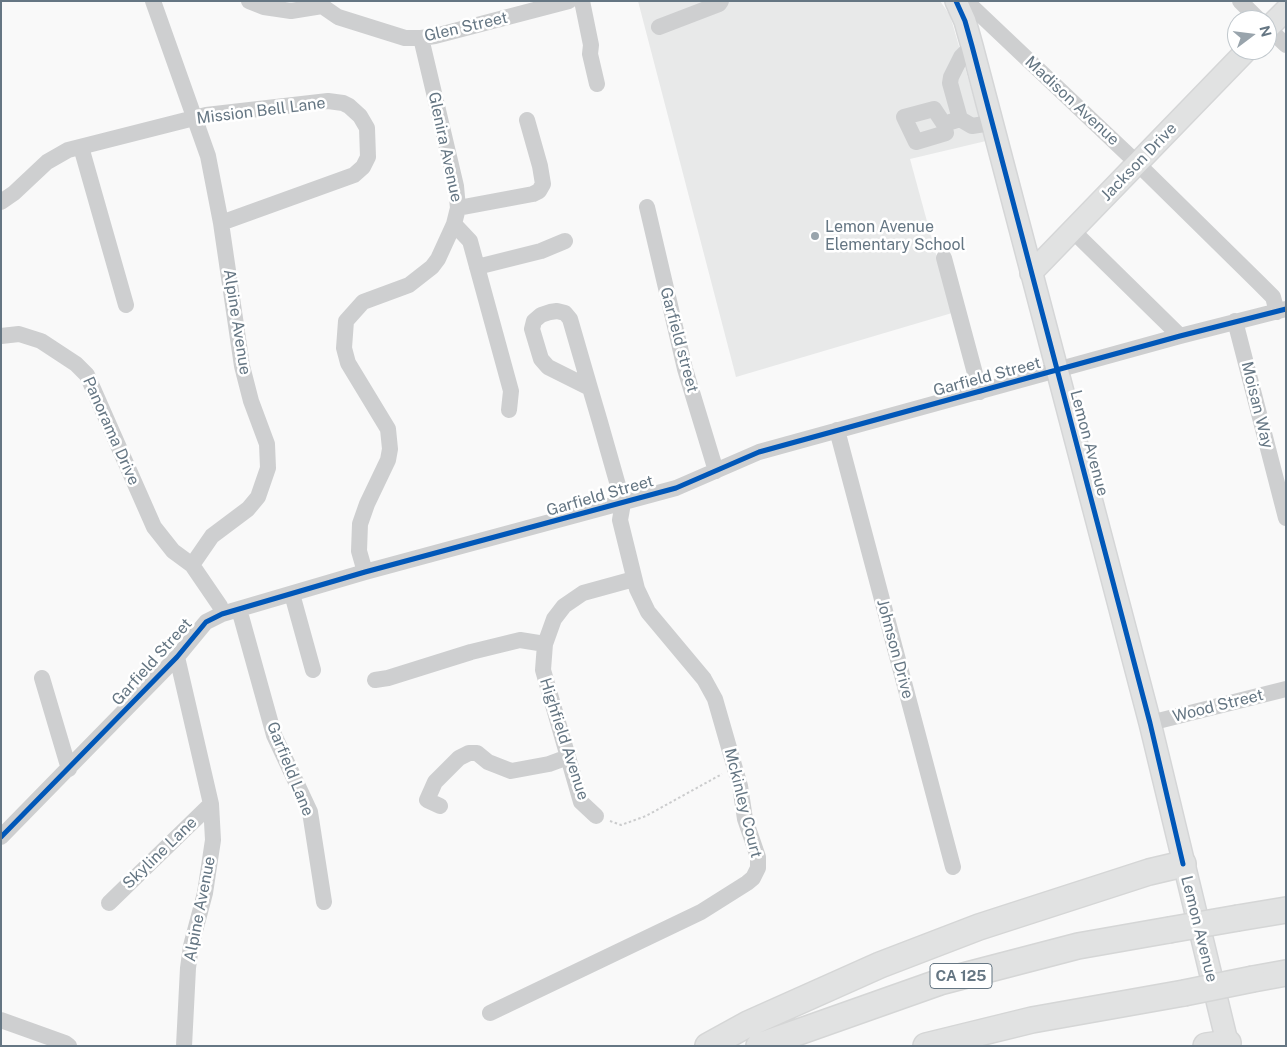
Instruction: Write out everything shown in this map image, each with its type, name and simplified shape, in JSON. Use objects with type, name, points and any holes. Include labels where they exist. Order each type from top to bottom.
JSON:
[{"type":"highway","points":[[708,1046],[748,1024],[880,965],[989,924],[1149,872],[1183,864]]},
{"type":"highway","name":"CA 125","points":[[759,1046],[940,982],[1078,946],[1286,910]]},
{"type":"highway","points":[[926,1046],[1032,1020],[1286,973]]},
{"type":"main road","name":"Lemon Avenue","points":[[956,1],[966,20],[1150,723],[1183,864],[1221,1045]]},
{"type":"main road","name":"Jackson Drive","points":[[1032,274],[1237,60]]},
{"type":"street","name":"Alpine Avenue","points":[[152,1],[208,156],[221,223],[242,366],[251,401],[267,444],[268,468],[258,497],[248,509],[212,536],[192,565]]},
{"type":"street","name":"Glen Street","points":[[249,1],[264,7],[291,11],[324,4],[338,17],[405,38],[421,38],[568,1]]},
{"type":"street","points":[[582,1],[590,54],[597,84]]},
{"type":"street","points":[[659,27],[719,4],[722,1]]},
{"type":"street","name":"Madison Avenue","points":[[966,1],[1138,164],[1273,297],[1281,310]]},
{"type":"street","points":[[1240,1],[1249,10]]},
{"type":"street","name":"Glenira Avenue","points":[[366,572],[360,551],[360,524],[367,504],[388,460],[390,449],[388,429],[348,363],[344,348],[346,321],[363,302],[409,285],[432,267],[438,259],[454,224],[458,208],[456,186],[421,38]]},
{"type":"street","points":[[972,46],[961,57],[951,77],[950,84],[960,119],[972,126],[992,123]]},
{"type":"street","name":"Mission Bell Lane","points":[[1,202],[14,193],[47,162],[68,150],[195,118],[215,114],[335,102],[349,106],[360,116],[366,128],[368,157],[363,167],[354,175],[221,223]]},
{"type":"street","points":[[944,124],[960,119]]},
{"type":"street","points":[[458,208],[539,191],[543,184],[540,166],[527,120]]},
{"type":"street","points":[[81,147],[126,305]]},
{"type":"street","name":"Garfield street","points":[[647,207],[685,369],[716,471]]},
{"type":"street","points":[[454,224],[470,241],[511,391],[509,410]]},
{"type":"street","points":[[1073,231],[1180,336]]},
{"type":"street","points":[[477,267],[541,251],[565,241]]},
{"type":"street","points":[[944,258],[980,392]]},
{"type":"street","name":"Garfield Street","points":[[1,837],[177,657],[206,622],[222,614],[366,572],[676,488],[759,452],[1281,310]]},
{"type":"street","name":"Garfield Street","points":[[590,388],[548,367],[541,360],[532,329],[534,321],[541,315],[550,312],[565,313],[570,319],[590,388],[623,503]]},
{"type":"street","name":"Moisan Way","points":[[1236,321],[1286,518]]},
{"type":"street","name":"Panorama Drive","points":[[1,336],[19,334],[34,338],[70,359],[81,368],[92,383],[154,527],[173,551],[192,565]]},
{"type":"street","name":"Johnson Drive","points":[[837,430],[953,867]]},
{"type":"street","points":[[623,503],[620,520],[634,579]]},
{"type":"street","points":[[192,565],[220,606],[222,614]]},
{"type":"street","name":"Highfield Avenue","points":[[596,816],[582,802],[568,758],[542,670],[545,644],[554,619],[564,606],[583,593],[634,579]]},
{"type":"street","name":"Mckinley Court","points":[[490,1013],[701,912],[747,883],[753,878],[758,868],[758,857],[745,819],[740,786],[719,707],[704,679],[648,612],[634,579]]},
{"type":"street","points":[[292,594],[314,670]]},
{"type":"street","name":"Garfield Lane","points":[[238,609],[274,735],[310,812],[324,902]]},
{"type":"street","points":[[375,680],[388,678],[436,662],[520,640],[545,644]]},
{"type":"street","name":"Alpine Avenue","points":[[177,657],[210,804],[214,840],[206,893],[190,953],[184,1046]]},
{"type":"street","points":[[42,678],[63,754],[69,768]]},
{"type":"street","name":"Wood Street","points":[[1150,723],[1286,689]]},
{"type":"street","points":[[440,806],[427,800],[435,782],[459,758],[469,753],[477,753],[488,762],[510,771],[568,758]]},
{"type":"street","name":"Skyline Lane","points":[[109,903],[210,804]]},
{"type":"street","points":[[1,1020],[69,1046]]},
{"type":"path","points":[[596,816],[621,825],[628,823],[646,816],[724,773]]},
{"type":"shaded area","name":"Lemon Avenue Elementary School","points":[[638,1],[940,1],[950,15],[986,141],[910,159],[952,313],[736,377]]},
{"type":"cycle path","points":[[956,1],[965,21],[972,46],[1150,723],[1183,864]]},
{"type":"cycle path","points":[[1,837],[177,657],[206,622],[222,614],[365,572],[676,488],[759,452],[1180,336],[1286,309]]},
{"type":"place","name":"Lemon Avenue Elementary School","points":[[815,236]]}]
